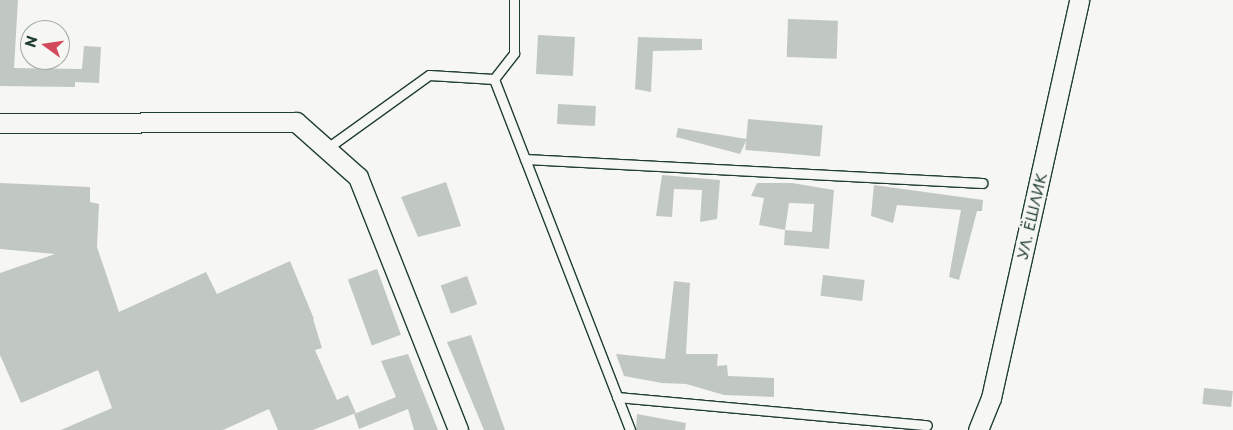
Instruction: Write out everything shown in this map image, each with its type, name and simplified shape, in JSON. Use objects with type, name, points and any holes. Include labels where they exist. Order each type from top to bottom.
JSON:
[{"type":"street","name":"УЛ. ЁШЛИК","points":[[978,430],[991,398],[1079,0]]},
{"type":"street","points":[[0,123],[296,122],[358,177],[458,430]]},
{"type":"lane","points":[[494,79],[514,53],[514,0]]},
{"type":"lane","points":[[326,149],[429,75],[494,79]]},
{"type":"lane","points":[[494,79],[630,430]]},
{"type":"lane","points":[[525,158],[982,183]]},
{"type":"lane","points":[[617,397],[927,425]]},
{"type":"building","points":[[0,0],[18,0],[14,68],[20,68],[20,70],[82,69],[84,46],[101,47],[99,83],[75,82],[75,87],[0,86]]},
{"type":"building","points":[[788,19],[838,21],[837,59],[787,57]]},
{"type":"building","points":[[538,35],[575,37],[573,76],[536,74]]},
{"type":"building","points":[[638,37],[702,39],[702,50],[653,51],[651,92],[635,89]]},
{"type":"building","points":[[558,104],[596,106],[595,126],[557,124]]},
{"type":"building","points":[[748,119],[823,126],[820,156],[745,150]]},
{"type":"building","points":[[678,128],[747,139],[740,154],[676,137]]},
{"type":"building","points":[[662,175],[720,180],[717,219],[700,222],[702,190],[674,189],[672,217],[656,216]]},
{"type":"building","points":[[446,182],[461,226],[418,237],[401,197]]},
{"type":"building","points":[[0,183],[90,187],[90,202],[99,204],[97,247],[119,312],[206,272],[217,294],[290,261],[314,319],[322,348],[315,350],[337,400],[348,395],[356,413],[313,430],[278,430],[269,409],[223,430],[61,430],[112,408],[98,370],[21,403],[0,355],[0,273],[55,254],[0,249]]},
{"type":"building","points":[[757,183],[792,183],[834,190],[829,249],[784,245],[785,230],[759,225],[764,198],[751,196]],"holes":[[[789,203],[814,204],[812,232],[785,230]]]},
{"type":"building","points":[[874,185],[983,200],[982,211],[977,211],[959,280],[949,277],[961,210],[897,205],[893,223],[871,216]]},
{"type":"building","points":[[377,269],[401,335],[372,345],[348,280]]},
{"type":"building","points":[[823,275],[865,280],[862,301],[820,296]]},
{"type":"building","points":[[467,276],[477,304],[451,314],[441,286]]},
{"type":"building","points":[[674,281],[690,283],[686,354],[718,354],[717,366],[727,365],[728,376],[774,378],[774,397],[724,395],[686,384],[662,383],[624,376],[616,354],[665,359]]},
{"type":"building","points":[[471,335],[505,430],[484,430],[447,342]]},
{"type":"building","points":[[408,354],[438,430],[414,430],[408,409],[359,429],[354,414],[396,397],[381,361]]},
{"type":"building","points":[[1204,388],[1233,391],[1231,407],[1202,404]]},
{"type":"building","points":[[637,414],[686,423],[685,430],[636,430]]}]
